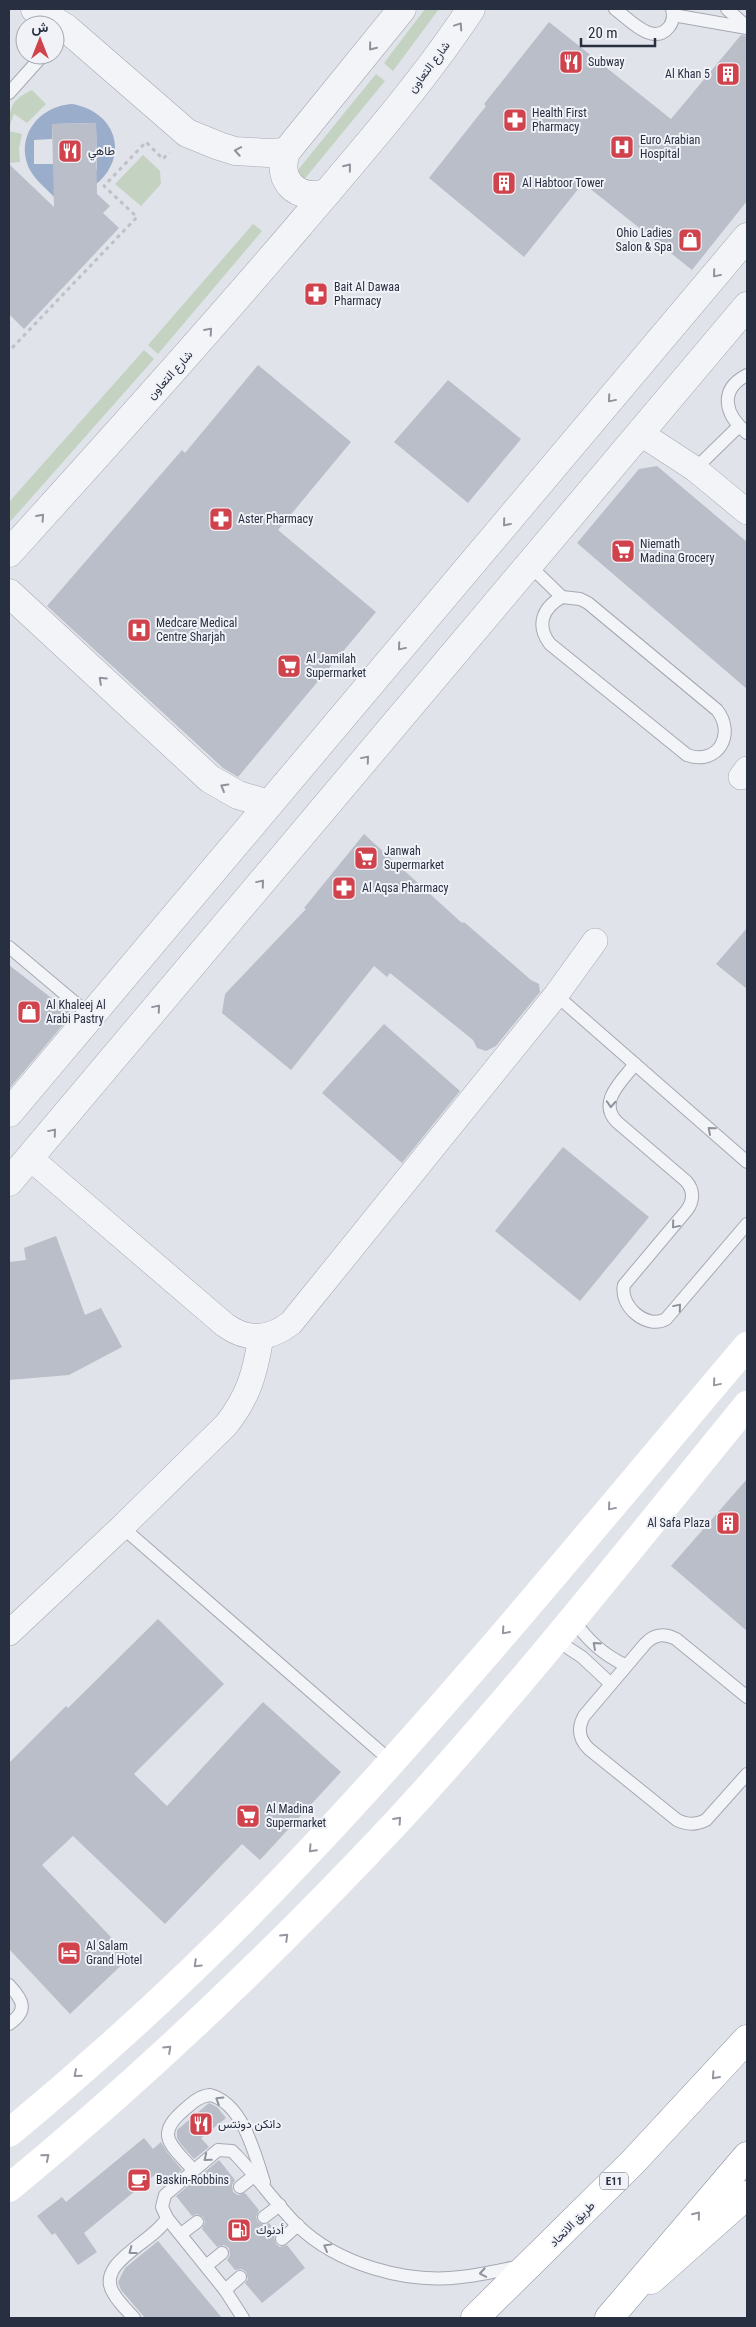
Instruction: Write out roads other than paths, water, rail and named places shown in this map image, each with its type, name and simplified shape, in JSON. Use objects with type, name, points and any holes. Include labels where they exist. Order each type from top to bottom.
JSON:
[{"type":"main road","points":[[9,2133],[162,1998],[305,1857],[392,1762],[747,1346]]},
{"type":"main road","points":[[9,2188],[138,2077],[226,1995],[313,1910],[396,1822],[556,1640],[747,1405]]},
{"type":"main road","name":"طريق الاتحاد","points":[[476,2318],[640,2155],[747,2040]]},
{"type":"main road","points":[[617,2310],[747,2156]]},
{"type":"main road","points":[[617,2310],[747,2195]]},
{"type":"street","points":[[327,193],[308,196],[292,187],[283,170],[286,152],[402,9]]},
{"type":"street","name":"شارع التعاون","points":[[9,553],[192,351],[327,193],[409,92],[471,9]]},
{"type":"street","points":[[65,32],[187,133],[203,141],[235,151],[286,152]]},
{"type":"street","points":[[9,1113],[747,237]]},
{"type":"street","points":[[9,1182],[747,306]]},
{"type":"street","points":[[640,433],[695,469],[747,512]]},
{"type":"street","points":[[9,593],[210,779],[238,795],[269,804]]},
{"type":"street","points":[[30,1158],[225,1325],[236,1332],[248,1336],[261,1337],[282,1330],[291,1323],[556,995],[595,941]]},
{"type":"street","points":[[9,1633],[122,1527],[226,1425],[239,1409],[248,1391],[255,1372],[261,1337]]},
{"type":"lane","points":[[615,9],[648,34],[657,35],[666,31],[672,24],[673,12],[747,27]]},
{"type":"lane","points":[[727,9],[747,27]]},
{"type":"lane","points":[[9,93],[34,65]]},
{"type":"lane","points":[[695,469],[743,430],[730,413],[728,397],[732,387],[739,379],[747,375]]},
{"type":"lane","points":[[529,565],[562,597],[580,598],[588,603],[717,710],[722,716],[726,732],[724,741],[719,748],[708,756],[701,758],[687,754],[550,644],[544,636],[542,618],[546,609],[562,597]]},
{"type":"lane","points":[[9,947],[91,1016]]},
{"type":"lane","points":[[556,995],[747,1162]]},
{"type":"lane","points":[[635,1064],[610,1098],[610,1111],[617,1122],[686,1181],[690,1186],[692,1198],[687,1210],[624,1285],[624,1298],[627,1304],[642,1318],[652,1323],[666,1319],[747,1224]]},
{"type":"lane","points":[[122,1527],[392,1762]]},
{"type":"lane","points":[[573,1619],[591,1642],[610,1657],[626,1665]]},
{"type":"lane","points":[[747,1697],[676,1639],[663,1635],[650,1639],[626,1665],[580,1723],[580,1737],[589,1748],[677,1820],[692,1824],[706,1820],[747,1774]]},
{"type":"lane","points":[[556,1640],[582,1657],[611,1684]]},
{"type":"lane","points":[[9,1985],[20,1997],[23,2006],[20,2015],[9,2024]]},
{"type":"lane","points":[[193,2170],[169,2140],[167,2129],[173,2119],[196,2100],[210,2095],[224,2102],[242,2124],[255,2153],[265,2187]]},
{"type":"lane","points":[[244,2318],[225,2290],[167,2218],[162,2207],[165,2195],[211,2154],[225,2150],[237,2156],[298,2226],[319,2242],[344,2256],[373,2268],[402,2275],[431,2278],[460,2277],[531,2264]]},
{"type":"lane","points":[[240,2187],[255,2175]]},
{"type":"lane","points":[[264,2217],[280,2205]]},
{"type":"lane","points":[[134,2318],[114,2294],[110,2281],[111,2274],[118,2262],[159,2230],[167,2218]]},
{"type":"lane","points":[[181,2234],[197,2222]]},
{"type":"lane","points":[[282,2238],[298,2226]]},
{"type":"lane","points":[[206,2266],[222,2253]]},
{"type":"lane","points":[[225,2290],[240,2276]]},
{"type":"water","points":[[72,104],[88,109],[100,117],[109,127],[114,139],[115,152],[112,165],[104,177],[91,188],[97,168],[96,123],[52,124],[52,139],[34,140],[34,164],[53,164],[53,169],[70,169],[56,199],[30,170],[25,146],[33,125],[40,117],[60,106]]},
{"type":"place","name":"Subway","points":[[571,62]]},
{"type":"place","name":"Al Khan 5","points":[[728,74]]},
{"type":"place","name":"Health First Pharmacy","points":[[515,120]]},
{"type":"place","name":"Euro Arabian Hospital","points":[[622,147]]},
{"type":"place","name":"طاهي","points":[[70,151]]},
{"type":"place","name":"Al Habtoor Tower","points":[[504,183]]},
{"type":"place","name":"Ohio Ladies Salon & Spa","points":[[690,240]]},
{"type":"place","name":"Bait Al Dawaa Pharmacy","points":[[316,294]]},
{"type":"place","name":"Aster Pharmacy","points":[[221,519]]},
{"type":"place","name":"Niemath Madina Grocery","points":[[623,551]]},
{"type":"place","name":"Medcare Medical Centre Sharjah","points":[[139,630]]},
{"type":"place","name":"Al Jamilah Supermarket","points":[[289,666]]},
{"type":"place","name":"Janwah Supermarket","points":[[366,858]]},
{"type":"place","name":"Al Aqsa Pharmacy","points":[[344,888]]},
{"type":"place","name":"Al Khaleej Al Arabi Pastry","points":[[29,1012]]},
{"type":"place","name":"Al Safa Plaza","points":[[728,1523]]},
{"type":"place","name":"Al Madina Supermarket","points":[[248,1816]]},
{"type":"place","name":"Al Salam Grand Hotel","points":[[69,1953]]},
{"type":"place","name":"دانكن دونتس","points":[[201,2124]]},
{"type":"place","name":"Baskin-Robbins","points":[[139,2180]]},
{"type":"place","name":"أدنوك","points":[[239,2230]]}]
